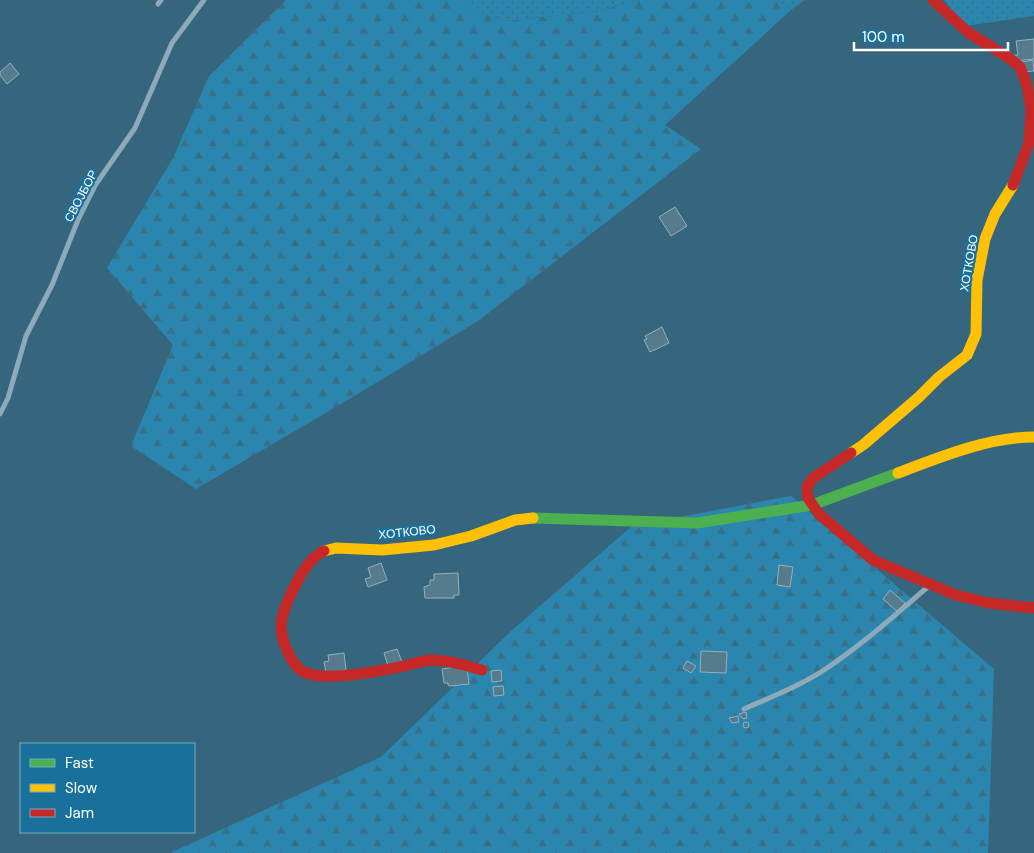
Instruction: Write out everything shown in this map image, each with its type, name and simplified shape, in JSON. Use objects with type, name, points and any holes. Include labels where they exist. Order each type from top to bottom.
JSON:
[{"type":"street","name":"СВОЈБОР","points":[[0,414],[8,398],[26,336],[52,285],[78,220],[96,184],[135,128],[172,43],[204,0]]},
{"type":"street","name":"ХОТКОВО","points":[[812,504],[808,498],[808,487],[813,478],[863,445],[966,355],[971,348],[976,334],[977,280],[985,239],[995,214],[1016,179],[1029,143],[1031,87],[1020,67],[1009,58],[969,34],[934,0]]},
{"type":"street","name":"ХОТКОВО","points":[[482,670],[452,662],[424,661],[398,667],[330,676],[312,675],[302,672],[283,643],[280,628],[283,614],[288,600],[311,560],[320,552],[329,548],[363,550],[417,547],[478,534],[503,525],[513,519],[697,523],[812,504],[959,450],[1034,436]]},
{"type":"street","points":[[812,504],[819,514],[873,560],[956,595],[989,603],[1034,608]]},
{"type":"street","points":[[744,709],[802,683],[824,670],[883,625],[930,585]]},
{"type":"green space","points":[[286,0],[466,0],[473,12],[508,21],[600,11],[640,0],[778,0],[791,10],[665,125],[701,149],[478,321],[196,489],[131,446],[173,345],[107,268],[173,158],[209,76]]},
{"type":"green space","points":[[466,0],[640,0],[600,11],[508,21],[473,12]]},
{"type":"green space","points":[[778,0],[805,0],[791,10]]},
{"type":"green space","points":[[944,0],[1034,0],[1034,16],[965,26]]},
{"type":"green space","points":[[791,496],[994,669],[988,853],[170,853],[381,757],[510,632],[632,526]]},
{"type":"building","points":[[1034,39],[1034,59],[1015,61],[1008,56],[1018,55],[1016,41]]},
{"type":"building","points":[[1033,60],[1034,71],[1023,72],[1022,62]]},
{"type":"building","points":[[10,63],[19,74],[7,84],[0,75],[0,72]]},
{"type":"building","points":[[675,207],[687,226],[671,236],[659,217]]},
{"type":"building","points":[[662,327],[669,343],[650,352],[644,340],[647,339],[645,336]]},
{"type":"building","points":[[381,563],[387,580],[368,587],[365,579],[371,577],[368,568]]},
{"type":"building","points":[[779,565],[793,567],[790,587],[777,585]]},
{"type":"building","points":[[458,573],[459,595],[454,595],[454,598],[425,598],[424,587],[430,585],[430,580],[434,580],[434,574]]},
{"type":"building","points":[[890,590],[905,603],[898,612],[883,599]]},
{"type":"building","points":[[397,649],[402,662],[388,666],[384,653]]},
{"type":"building","points":[[701,651],[727,652],[726,673],[700,672]]},
{"type":"building","points":[[344,653],[346,670],[326,673],[324,662],[329,661],[328,655]]},
{"type":"building","points":[[687,661],[696,666],[691,673],[683,668]]},
{"type":"building","points":[[467,668],[469,684],[450,686],[448,683],[444,683],[442,669]]},
{"type":"building","points":[[501,670],[502,681],[492,682],[491,671]]},
{"type":"building","points":[[503,686],[504,695],[494,696],[493,687]]},
{"type":"building","points":[[746,712],[747,718],[743,719],[739,714]]},
{"type":"building","points":[[738,716],[739,722],[732,723],[729,718]]},
{"type":"building","points":[[746,722],[749,725],[746,728],[743,725]]},
{"type":"traffic: fast","points":[[533,518],[697,523],[812,505],[898,473]]},
{"type":"traffic: slow","points":[[851,453],[863,445],[919,397],[939,377],[967,355],[976,334],[977,280],[985,239],[995,214],[1013,185]]},
{"type":"traffic: slow","points":[[898,473],[982,444],[1000,440],[1034,437]]},
{"type":"traffic: slow","points":[[324,551],[336,548],[382,550],[434,545],[471,536],[515,520],[533,518]]},
{"type":"traffic: jam","points":[[933,0],[969,33],[1020,67],[1027,85],[1031,109],[1029,143],[1013,185]]},
{"type":"traffic: jam","points":[[851,453],[813,478],[807,487],[808,498],[819,514],[873,560],[956,595],[989,603],[1034,608]]},
{"type":"traffic: jam","points":[[324,551],[313,559],[304,570],[296,583],[282,616],[282,636],[291,659],[299,669],[311,674],[336,676],[378,671],[422,661],[437,660],[482,670]]}]
